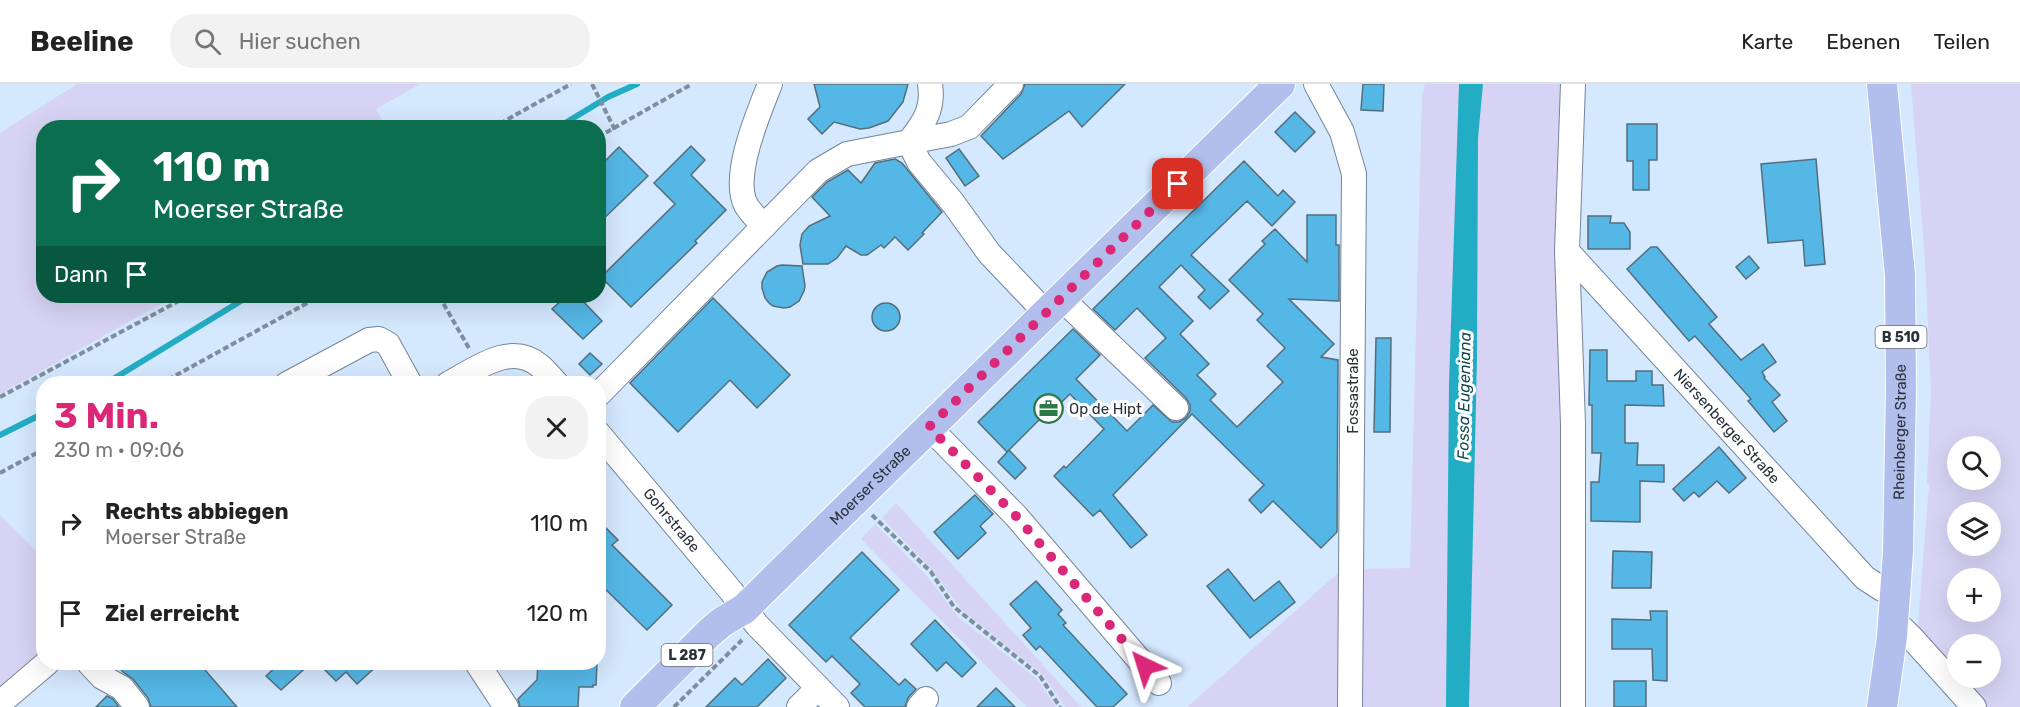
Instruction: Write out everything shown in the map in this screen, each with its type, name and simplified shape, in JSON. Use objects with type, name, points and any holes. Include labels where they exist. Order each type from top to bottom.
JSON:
[{"type":"main road","name":"Moerser Straße","points":[[634,707],[722,622],[744,609],[1280,84]]},
{"type":"main road","name":"Rheinberger Straße","points":[[1882,84],[1900,275],[1898,552],[1882,707]]},
{"type":"main road","name":"Moerser Straße","points":[[658,707],[722,645],[744,609]]},
{"type":"street","points":[[764,226],[745,204],[741,179],[754,124],[771,84]]},
{"type":"street","points":[[909,142],[927,120],[930,84]]},
{"type":"street","points":[[606,387],[818,171],[847,154],[951,134],[969,127],[1011,84]]},
{"type":"street","name":"Fossastraße","points":[[1316,84],[1342,132],[1354,174],[1350,707]]},
{"type":"street","points":[[1573,84],[1567,251],[1573,424],[1573,707]]},
{"type":"street","points":[[909,142],[919,162],[953,202],[989,253],[1176,408]]},
{"type":"street","name":"Niersenberger Straße","points":[[1567,251],[1865,578],[1882,589],[1911,637],[1974,707]]},
{"type":"street","points":[[302,376],[369,340],[380,339],[388,344],[406,376]]},
{"type":"street","points":[[463,376],[504,356],[520,355],[539,365],[549,376]]},
{"type":"street","points":[[929,427],[1016,516],[1159,682]]},
{"type":"street","name":"Gohrstraße","points":[[606,443],[757,625],[837,707]]},
{"type":"street","points":[[0,703],[39,670]]},
{"type":"street","points":[[96,670],[102,677],[122,688],[137,707]]},
{"type":"street","points":[[482,670],[506,707]]},
{"type":"street","points":[[799,707],[818,688]]},
{"type":"path","points":[[506,120],[568,84]]},
{"type":"path","points":[[592,84],[615,129]]},
{"type":"path","points":[[606,133],[692,84]]},
{"type":"path","points":[[39,376],[175,303]]},
{"type":"path","points":[[175,376],[307,303]]},
{"type":"path","points":[[443,303],[479,367]]},
{"type":"path","points":[[0,397],[36,378]]},
{"type":"path","points":[[0,473],[36,453]]},
{"type":"path","points":[[870,513],[931,573],[954,607],[1040,676],[1060,707]]},
{"type":"shaded area","points":[[77,84],[420,84],[376,109],[382,120],[36,120],[36,303],[162,303],[0,394],[0,133]]},
{"type":"shaded area","points":[[1425,84],[1573,84],[1573,707],[1355,707],[1355,569],[1410,568],[1422,96]]},
{"type":"shaded area","points":[[1911,84],[2020,84],[2020,707],[1978,707],[1961,688],[2001,688],[2001,634],[1947,634],[1947,672],[1917,638],[1929,485],[1927,483],[1931,391],[1925,260]]},
{"type":"shaded area","points":[[896,503],[1081,707],[1065,707],[1044,676],[962,610],[933,571],[882,518]]},
{"type":"shaded area","points":[[0,515],[36,551],[36,659],[0,691]]},
{"type":"shaded area","points":[[875,524],[926,575],[958,617],[1037,679],[1056,707],[1027,707],[861,539]]},
{"type":"shaded area","points":[[1339,572],[1341,707],[1187,707],[1201,695]]},
{"type":"water","name":"Fossa Eugeniana","points":[[1459,84],[1483,84],[1478,138],[1477,358],[1469,707],[1446,707],[1449,384]]},
{"type":"building","points":[[814,84],[908,84],[903,102],[888,121],[860,129],[834,122],[822,134],[808,119],[820,107]]},
{"type":"building","points":[[1025,84],[1125,84],[1082,127],[1069,111],[1003,159],[981,136],[1021,94]]},
{"type":"building","points":[[1363,84],[1384,84],[1383,111],[1361,110]]},
{"type":"building","points":[[1295,112],[1315,132],[1295,152],[1275,132]]},
{"type":"building","points":[[1627,124],[1657,124],[1657,160],[1649,160],[1649,190],[1633,190],[1633,161],[1627,161]]},
{"type":"building","points":[[691,146],[705,160],[691,175],[726,210],[695,241],[697,243],[631,307],[606,282],[606,272],[675,204],[654,183]]},
{"type":"building","points":[[619,147],[648,176],[606,216],[606,160]]},
{"type":"building","points":[[959,149],[979,176],[965,186],[946,158]]},
{"type":"building","points":[[895,159],[902,163],[942,212],[922,233],[924,234],[908,250],[895,237],[884,248],[881,245],[867,255],[861,255],[846,246],[837,258],[828,264],[803,264],[800,245],[802,234],[809,226],[830,216],[812,197],[827,182],[848,170],[861,183],[875,163]]},
{"type":"building","points":[[1816,159],[1825,264],[1805,266],[1803,240],[1768,243],[1761,164]]},
{"type":"building","points":[[1244,161],[1278,196],[1283,190],[1295,202],[1272,226],[1247,201],[1191,255],[1229,291],[1210,309],[1198,297],[1205,290],[1181,265],[1159,287],[1193,321],[1180,334],[1209,364],[1197,375],[1216,394],[1210,400],[1237,427],[1283,382],[1267,366],[1285,348],[1257,320],[1263,314],[1229,280],[1265,244],[1262,241],[1275,229],[1307,262],[1307,215],[1336,215],[1336,245],[1339,245],[1339,301],[1289,299],[1334,344],[1321,357],[1338,360],[1337,532],[1321,548],[1273,501],[1261,513],[1249,500],[1264,485],[1192,414],[1113,495],[1147,535],[1131,548],[1100,510],[1093,516],[1054,476],[1064,466],[1066,468],[1104,429],[1070,394],[1046,417],[1044,415],[1007,452],[978,422],[1073,329],[1100,355],[1076,379],[1127,431],[1153,405],[1172,422],[1179,422],[1186,418],[1190,405],[1186,398],[1145,358],[1166,338],[1137,308],[1115,330],[1093,309]]},
{"type":"building","points":[[1588,216],[1611,216],[1610,223],[1624,223],[1630,232],[1630,249],[1588,249]]},
{"type":"building","points":[[1651,247],[1657,247],[1717,317],[1709,324],[1741,360],[1763,344],[1776,362],[1762,372],[1764,378],[1780,395],[1772,402],[1787,421],[1774,432],[1748,401],[1751,399],[1695,336],[1689,341],[1627,269]]},
{"type":"building","points":[[1749,256],[1759,268],[1746,279],[1736,267]]},
{"type":"building","points":[[782,265],[802,266],[805,286],[799,301],[784,308],[769,303],[762,288],[767,272]]},
{"type":"building","points":[[713,298],[790,375],[757,408],[730,380],[678,432],[630,383]]},
{"type":"building","points":[[558,303],[585,303],[602,321],[583,339],[552,309]]},
{"type":"building","points":[[886,303],[896,307],[900,317],[896,327],[886,331],[876,327],[872,317],[876,307]]},
{"type":"building","points":[[1376,338],[1391,338],[1390,432],[1374,432]]},
{"type":"building","points":[[1590,350],[1607,350],[1607,381],[1636,381],[1636,371],[1652,371],[1652,385],[1663,385],[1664,406],[1625,405],[1625,443],[1638,443],[1637,465],[1664,465],[1664,482],[1640,481],[1640,522],[1591,521],[1591,482],[1599,482],[1601,453],[1592,453],[1592,405],[1589,405]]},
{"type":"building","points":[[590,353],[602,364],[590,375],[579,364]]},
{"type":"building","points":[[1719,447],[1746,478],[1729,493],[1717,481],[1699,497],[1694,492],[1684,501],[1673,489]]},
{"type":"building","points":[[1009,450],[1026,468],[1015,479],[998,462]]},
{"type":"building","points":[[975,495],[993,514],[980,526],[986,533],[958,559],[934,532]]},
{"type":"building","points":[[606,528],[618,540],[612,545],[672,605],[647,630],[606,590]]},
{"type":"building","points":[[1613,551],[1652,552],[1651,588],[1612,588]]},
{"type":"building","points":[[862,552],[899,590],[850,638],[899,685],[905,679],[916,689],[908,698],[905,707],[865,707],[851,693],[860,684],[832,656],[826,662],[789,625]]},
{"type":"building","points":[[1228,569],[1254,601],[1279,581],[1295,602],[1250,638],[1207,586]]},
{"type":"building","points":[[1036,581],[1062,610],[1058,614],[1066,623],[1063,625],[1127,694],[1113,707],[1097,707],[1040,646],[1036,650],[1023,635],[1031,628],[1010,604]]},
{"type":"building","points":[[1650,611],[1667,611],[1667,681],[1653,680],[1652,649],[1612,649],[1612,619],[1651,620]]},
{"type":"building","points":[[935,620],[976,663],[962,677],[946,662],[937,671],[911,644]]},
{"type":"building","points":[[768,659],[786,678],[757,707],[706,707],[735,678],[742,685]]},
{"type":"building","points":[[121,670],[205,670],[237,707],[151,707],[148,698],[133,679]]},
{"type":"building","points":[[272,670],[303,670],[281,690],[266,676]]},
{"type":"building","points":[[325,670],[372,670],[357,684],[346,672],[336,681]]},
{"type":"building","points":[[538,670],[597,670],[596,685],[579,687],[578,707],[520,707],[518,699],[537,680]]},
{"type":"building","points":[[1614,681],[1646,681],[1646,707],[1614,707]]},
{"type":"building","points":[[996,688],[1015,707],[977,707]]},
{"type":"building","points":[[107,696],[113,699],[119,707],[96,707]]},
{"type":"waterway","points":[[570,120],[608,97],[637,84]]},
{"type":"waterway","points":[[118,376],[238,303]]},
{"type":"waterway","points":[[0,435],[36,417]]},
{"type":"place","name":"Op de Hipt","points":[[1048,409]]},
{"type":"route","points":[[1145,666],[1016,516],[929,427],[1178,184]]}]
